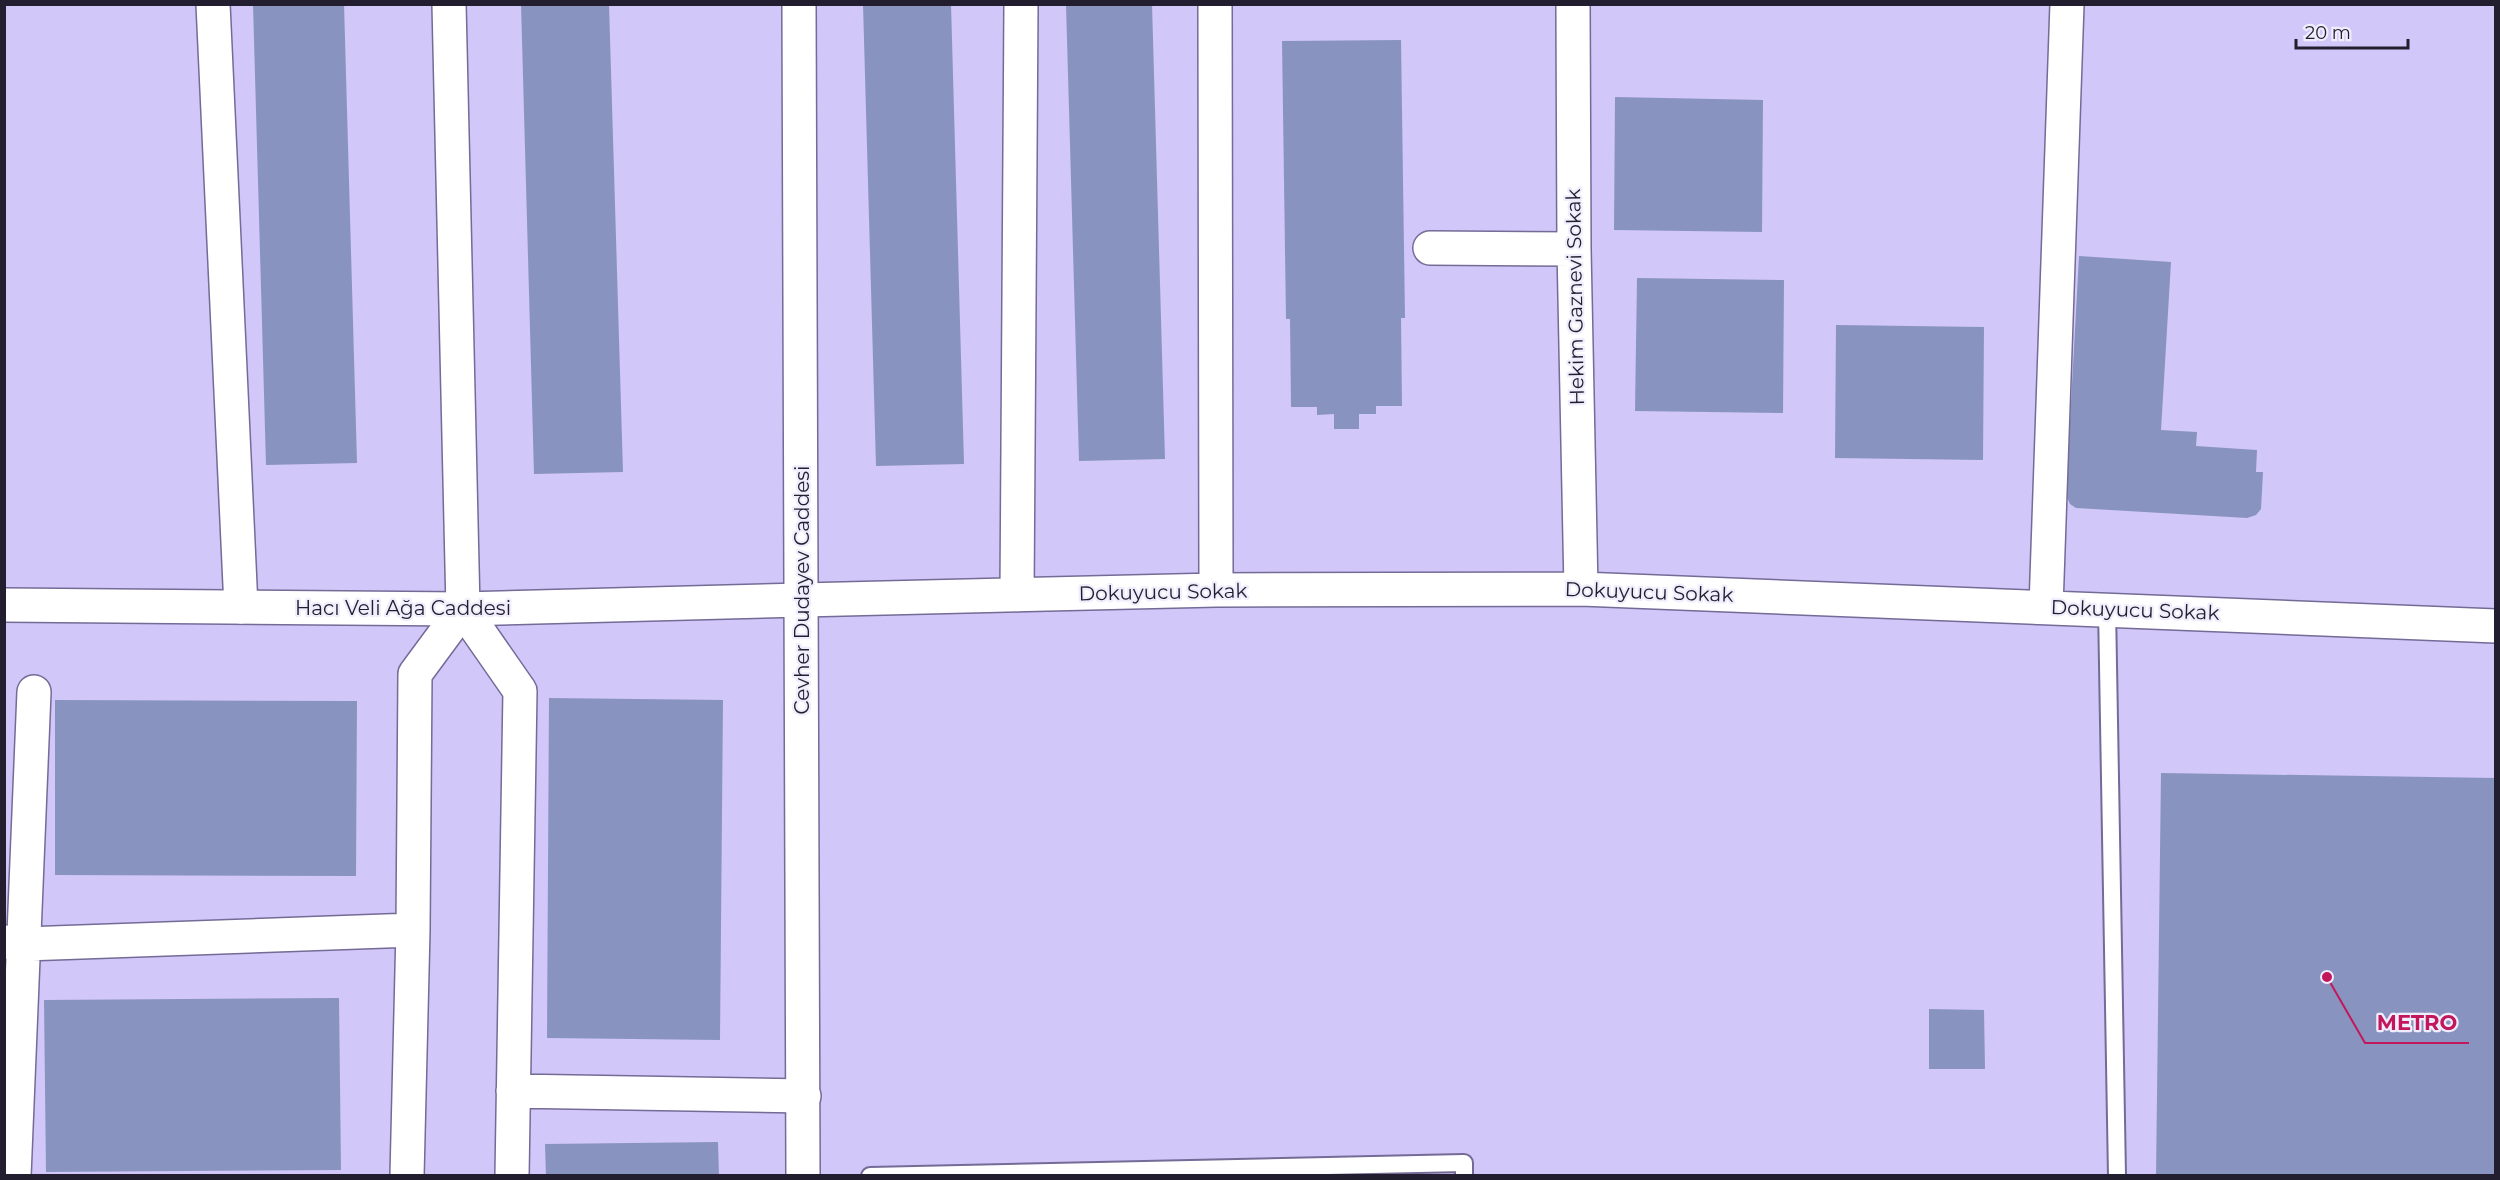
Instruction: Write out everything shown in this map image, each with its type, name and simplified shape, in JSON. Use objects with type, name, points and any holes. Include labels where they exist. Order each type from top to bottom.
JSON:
[{"type":"street","points":[[213,4],[241,607]]},
{"type":"street","points":[[449,4],[463,609],[520,691],[512,1176]]},
{"type":"street","name":"Cevher Dudayev Caddesi","points":[[799,4],[803,1176]]},
{"type":"street","points":[[1017,595],[1021,4]]},
{"type":"street","points":[[1215,4],[1216,590]]},
{"type":"street","name":"Hekim Gaznevi Sokak","points":[[1573,4],[1574,249],[1581,589]]},
{"type":"street","points":[[2046,607],[2067,4]]},
{"type":"street","points":[[1430,249],[1574,249]]},
{"type":"street","name":"Dokuyucu Sokak","points":[[802,600],[1216,590],[1581,589],[2107,608],[2496,626]]},
{"type":"street","name":"Hacı Veli Ağa Caddesi","points":[[4,605],[463,609],[802,600]]},
{"type":"street","points":[[407,1176],[413,930],[415,674],[463,609]]},
{"type":"street","points":[[14,1176],[15,943],[34,693]]},
{"type":"street","points":[[15,943],[413,930]]},
{"type":"street","points":[[513,1091],[804,1096]]},
{"type":"lane","points":[[2107,608],[2117,1176]]},
{"type":"lane","points":[[870,1176],[1164,1172],[1464,1163],[1464,1176]]},
{"type":"building","points":[[253,4],[344,4],[357,463],[266,465]]},
{"type":"building","points":[[521,4],[609,4],[623,472],[534,474]]},
{"type":"building","points":[[863,4],[951,4],[964,464],[876,466]]},
{"type":"building","points":[[1066,4],[1152,4],[1165,459],[1079,461]]},
{"type":"building","points":[[1401,40],[1405,318],[1401,318],[1402,406],[1376,406],[1376,414],[1359,414],[1359,429],[1334,429],[1334,414],[1317,415],[1317,407],[1291,407],[1290,319],[1286,319],[1282,41]]},
{"type":"building","points":[[1615,97],[1763,100],[1762,232],[1614,230]]},
{"type":"building","points":[[2079,256],[2171,262],[2161,430],[2197,432],[2196,446],[2257,450],[2256,472],[2263,472],[2261,509],[2256,515],[2247,518],[2076,508],[2070,504],[2066,495]]},
{"type":"building","points":[[1637,278],[1784,280],[1783,413],[1635,411]]},
{"type":"building","points":[[1836,325],[1984,327],[1983,460],[1835,458]]},
{"type":"building","points":[[549,698],[723,700],[720,1040],[547,1038]]},
{"type":"building","points":[[55,700],[357,701],[356,876],[55,875]]},
{"type":"building","points":[[2161,773],[2496,778],[2496,1176],[2156,1176]]},
{"type":"building","points":[[339,998],[341,1170],[46,1172],[44,1000]]},
{"type":"building","points":[[1929,1009],[1984,1010],[1985,1069],[1929,1069]]},
{"type":"building","points":[[718,1142],[719,1176],[546,1176],[545,1144]]},
{"type":"place","name":"METRO","points":[[2327,977]]}]
